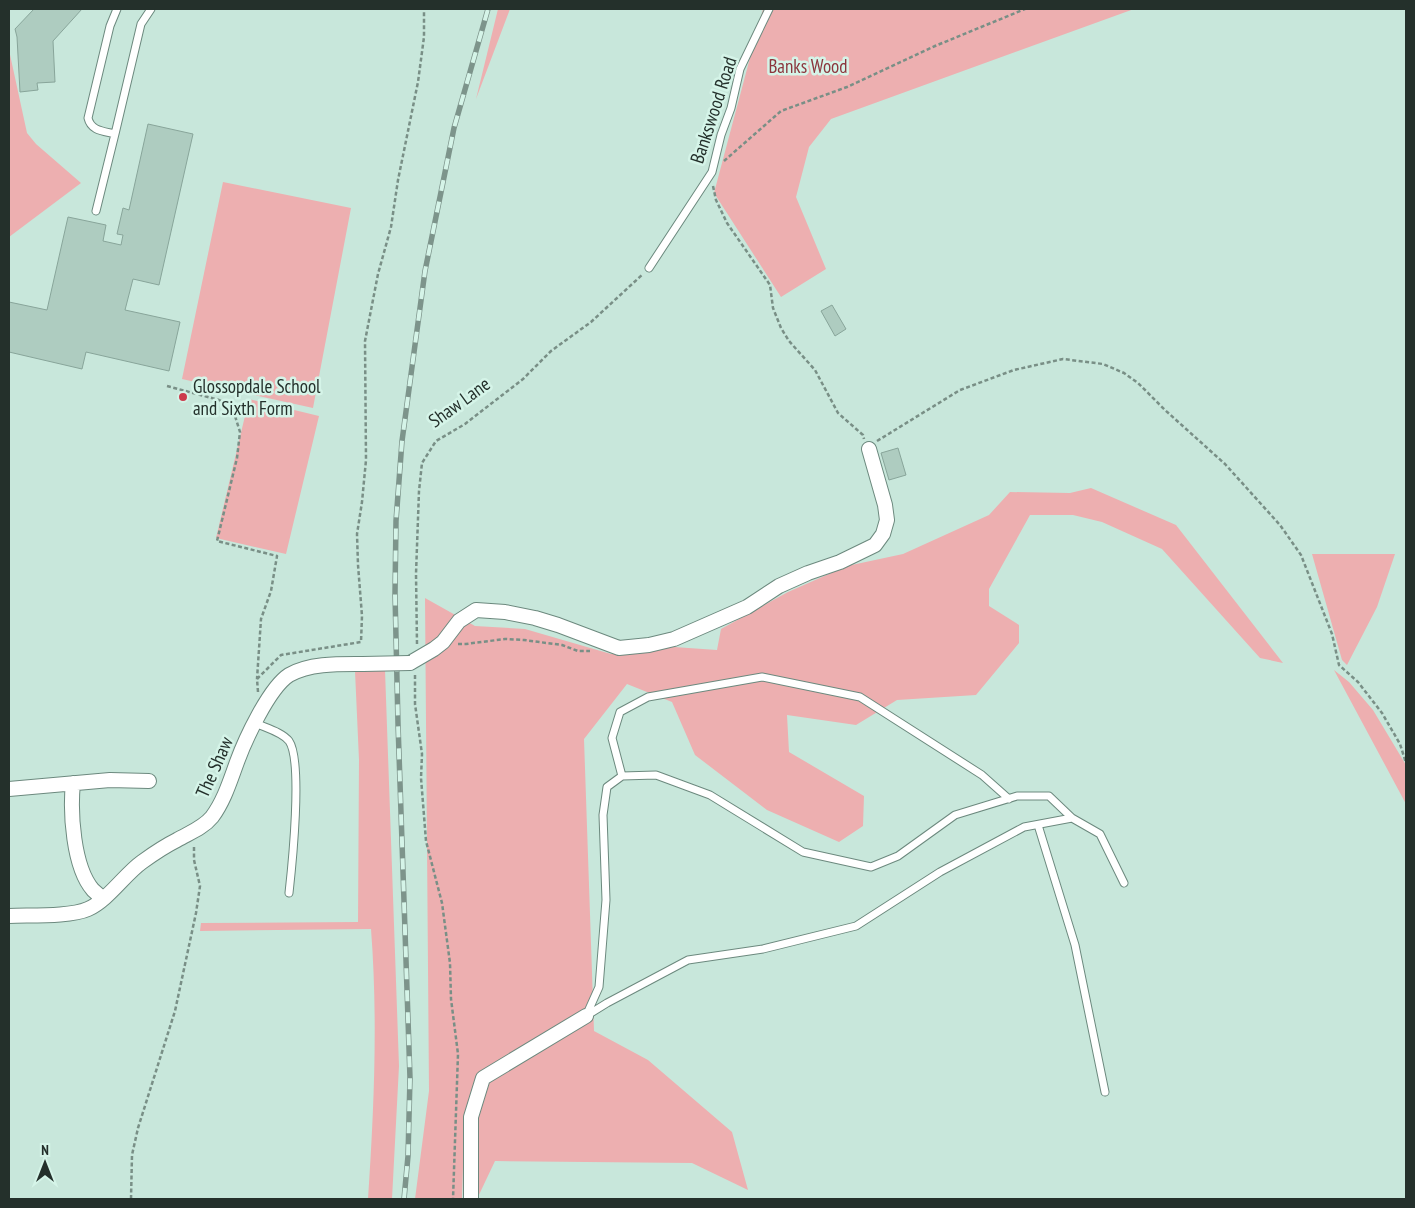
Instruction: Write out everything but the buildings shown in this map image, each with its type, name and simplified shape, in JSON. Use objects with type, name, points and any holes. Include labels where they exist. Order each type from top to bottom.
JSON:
[{"type":"street","points":[[413,661],[434,649],[448,636],[459,621],[476,610],[516,613],[551,622],[619,648],[649,645],[674,639],[747,607],[779,586],[840,562],[875,544],[883,534],[887,520],[885,505],[869,449]]},
{"type":"street","name":"The Shaw","points":[[9,916],[79,912],[89,909],[121,883],[140,863],[195,831],[211,818],[222,803],[257,719],[279,684],[289,676],[302,670],[337,664],[413,661]]},
{"type":"street","points":[[9,789],[110,780],[149,781]]},
{"type":"street","points":[[72,783],[71,823],[76,851],[93,890],[103,898]]},
{"type":"street","points":[[471,1199],[470,1117],[483,1078],[586,1016]]},
{"type":"lane","points":[[115,134],[95,129],[90,124],[88,118],[110,26],[117,9]]},
{"type":"lane","points":[[96,211],[141,24],[151,9]]},
{"type":"lane","name":"Bankswood Road","points":[[650,268],[712,172],[721,135],[731,108],[740,69],[769,9]]},
{"type":"lane","points":[[622,776],[612,738],[620,712],[648,697],[762,677],[860,698],[982,776],[1009,799]]},
{"type":"lane","points":[[257,719],[288,740],[292,747],[295,766],[296,815],[288,893]]},
{"type":"lane","points":[[586,1016],[599,986],[606,900],[603,815],[607,787],[622,776],[656,775],[710,795],[804,852],[871,866],[898,856],[955,815],[1017,796],[1049,796],[1072,818],[1100,834],[1124,883]]},
{"type":"lane","points":[[586,1016],[688,960],[763,949],[856,926],[940,872],[1024,827],[1072,818]]},
{"type":"lane","points":[[1038,825],[1075,945],[1104,1092]]},
{"type":"path","points":[[257,679],[281,656],[361,642],[362,616],[357,534],[366,460],[366,341],[378,274],[391,227],[398,180],[418,82],[424,37],[424,9]]},
{"type":"path","points":[[1025,9],[934,46],[847,87],[781,111],[712,172],[716,200],[727,222],[770,285],[773,308],[780,328],[815,370],[838,413],[863,435],[869,449],[888,434],[960,390],[1014,370],[1063,359],[1103,364],[1124,373],[1138,383],[1225,464],[1280,525],[1301,555],[1332,634],[1339,665],[1358,682],[1382,713],[1400,744],[1406,763]]},
{"type":"path","name":"Shaw Lane","points":[[453,1199],[458,1054],[451,999],[450,963],[442,903],[426,841],[422,754],[415,704],[413,661],[419,491],[422,463],[436,440],[465,424],[523,379],[551,351],[591,322],[650,268]]},
{"type":"path","points":[[167,386],[219,400],[228,405],[235,416],[240,432],[237,458],[217,541],[277,556],[271,591],[261,619],[257,679],[257,719]]},
{"type":"path","points":[[448,636],[454,643],[466,644],[506,639],[524,640],[562,645],[578,651],[588,652],[596,648],[599,640]]},
{"type":"path","points":[[131,1199],[132,1154],[138,1128],[175,1011],[196,913],[200,886],[194,860],[195,831]]},
{"type":"green space","points":[[498,9],[510,9],[476,99]]},
{"type":"green space","name":"Banks Wood","points":[[763,9],[1134,9],[831,119],[809,147],[796,197],[826,269],[781,297],[714,193]]},
{"type":"green space","points":[[9,50],[27,133],[36,144],[81,183],[9,237]]},
{"type":"green space","points":[[223,182],[351,208],[313,408],[182,379]]},
{"type":"green space","points":[[249,399],[319,416],[286,554],[216,538]]},
{"type":"green space","points":[[1091,488],[1176,525],[1283,663],[1260,658],[1162,549],[1102,522],[1073,515],[1030,515],[989,589],[989,606],[1019,625],[1019,643],[976,695],[897,700],[856,725],[787,715],[789,752],[864,796],[863,826],[839,842],[767,810],[695,755],[672,702],[627,684],[584,739],[594,1031],[648,1060],[732,1132],[748,1190],[692,1163],[495,1161],[477,1199],[463,1167],[462,1199],[415,1199],[429,1091],[425,598],[475,626],[525,629],[611,654],[674,647],[717,650],[721,629],[788,592],[847,566],[903,554],[989,515],[1010,492],[1070,493]]},
{"type":"green space","points":[[1312,554],[1395,554],[1377,607],[1347,665],[1342,660]]},
{"type":"green space","points":[[385,670],[399,1066],[392,1199],[368,1199],[374,1064],[371,929],[200,931],[201,923],[358,922],[359,760],[355,671]]},
{"type":"green space","points":[[1334,670],[1349,682],[1373,710],[1406,765],[1406,804]]},
{"type":"railway","points":[[404,1199],[408,1156],[410,1078],[398,724],[395,594],[396,521],[402,441],[425,271],[454,128],[488,9]]},
{"type":"place","name":"Glossopdale School and Sixth Form","points":[[183,397]]}]
